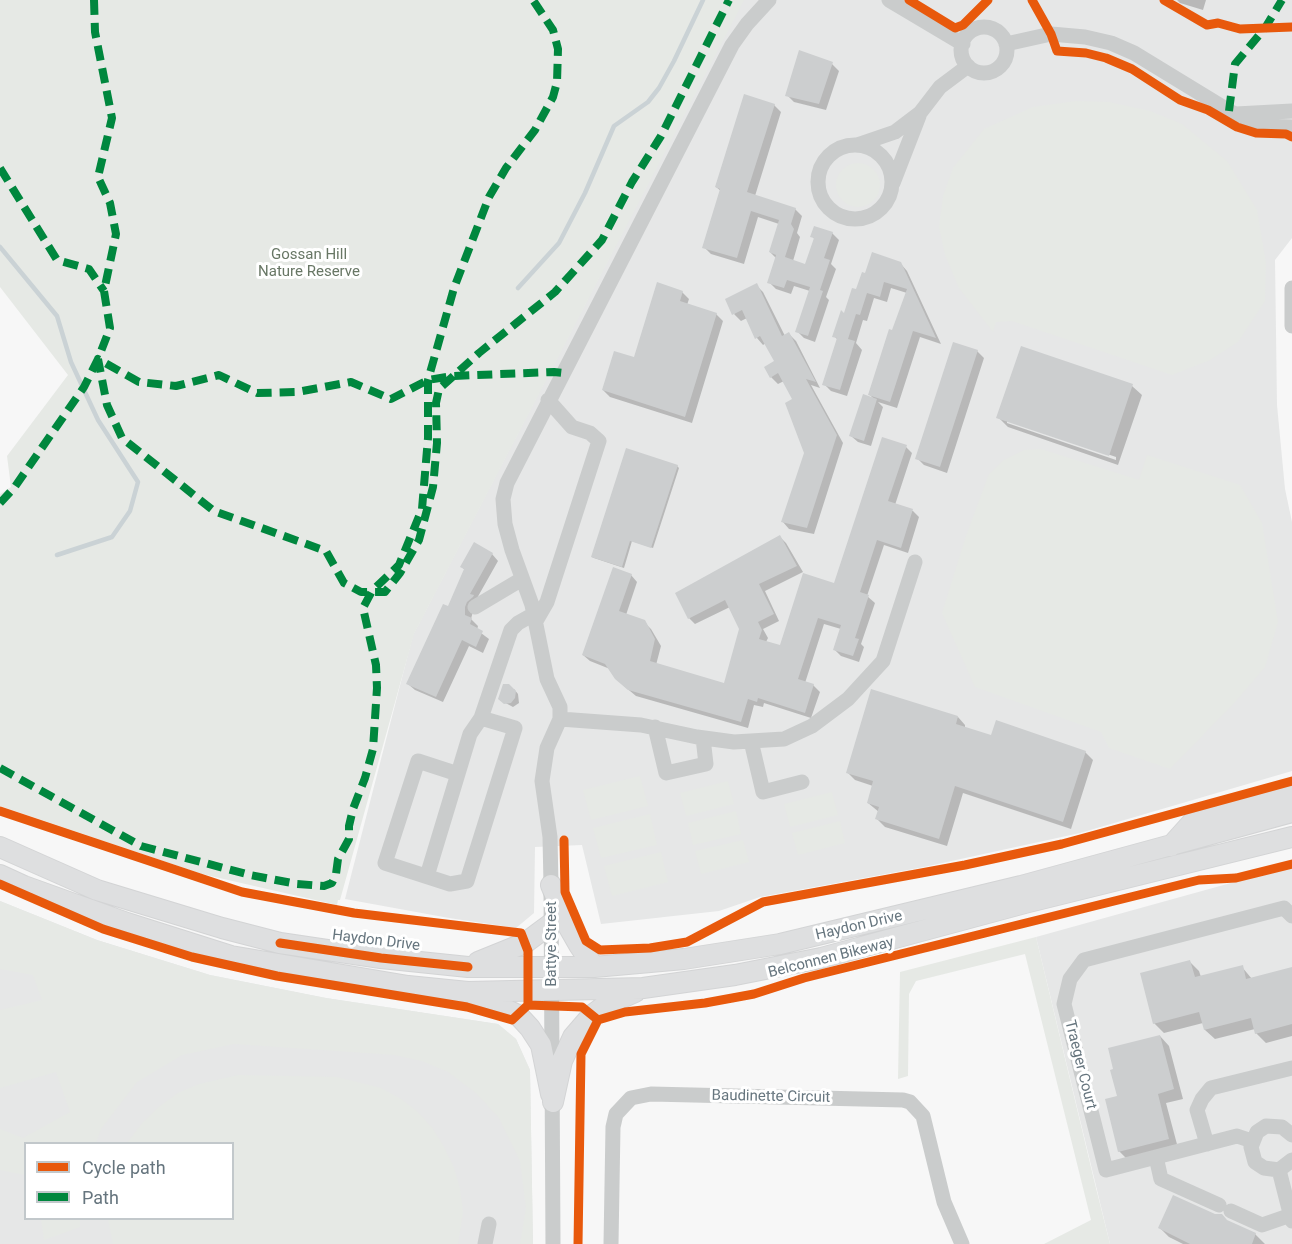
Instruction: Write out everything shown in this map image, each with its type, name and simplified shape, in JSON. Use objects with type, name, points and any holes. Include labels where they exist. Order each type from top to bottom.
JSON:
[{"type":"main road","points":[[1171,846],[1197,817],[1292,792]]},
{"type":"main road","points":[[1239,827],[1261,807],[1292,799]]},
{"type":"main road","name":"Haydon Drive","points":[[0,847],[97,890],[280,943],[358,955],[468,967],[594,967],[684,959],[780,945],[1021,886],[1292,812]]},
{"type":"main road","name":"Haydon Drive","points":[[0,875],[127,924],[231,956],[408,987],[468,992],[644,988],[735,975],[821,958],[1025,903],[1292,837]]},
{"type":"main road","points":[[552,885],[567,924],[594,967]]},
{"type":"main road","points":[[468,967],[513,949],[552,923]]},
{"type":"main road","points":[[553,1102],[562,1061],[573,1036],[592,1015],[606,1005],[644,988]]},
{"type":"main road","points":[[468,992],[518,1015],[530,1028],[541,1045],[553,1102]]},
{"type":"street","points":[[769,0],[732,45],[507,483],[504,500],[505,524],[535,617],[548,679],[560,707],[560,719],[641,725],[734,742],[784,739],[812,726],[855,691],[883,661],[915,562]]},
{"type":"street","points":[[889,0],[963,44]]},
{"type":"street","points":[[982,28],[997,31],[1006,44],[1005,58],[996,70],[981,73],[968,66],[962,56],[963,44],[970,33],[982,28]]},
{"type":"street","points":[[1006,44],[1051,34],[1085,37],[1111,44],[1134,53],[1236,114],[1263,126],[1292,127]]},
{"type":"street","points":[[920,113],[895,132],[834,151],[820,170],[818,182],[820,195],[826,206],[836,215],[861,220],[873,216],[883,208],[890,197],[902,156],[920,113],[940,87],[968,66]]},
{"type":"street","points":[[1262,112],[1292,104]]},
{"type":"street","points":[[1236,114],[1292,111]]},
{"type":"street","points":[[857,145],[868,147],[879,153],[887,162],[892,185]]},
{"type":"street","points":[[1292,288],[1292,326]]},
{"type":"street","points":[[427,876],[470,734],[481,718],[511,630],[518,623],[535,617],[547,602],[598,441],[590,433],[572,427],[548,400]]},
{"type":"street","points":[[475,608],[522,579]]},
{"type":"street","points":[[458,774],[418,761],[385,863],[450,884],[467,881],[515,728],[481,718]]},
{"type":"street","name":"Battye Street","points":[[553,1244],[552,885],[550,837],[542,781],[548,748],[560,719]]},
{"type":"street","points":[[655,728],[666,773],[706,764],[703,738]]},
{"type":"street","points":[[751,741],[763,792],[802,782]]},
{"type":"street","name":"Traeger Court","points":[[1252,1141],[1237,1136],[1106,1170],[1064,1004],[1070,979],[1084,960],[1284,908],[1292,916]]},
{"type":"street","points":[[1207,1144],[1197,1110],[1211,1088],[1292,1068]]},
{"type":"street","name":"Baudinette Circuit","points":[[611,1244],[613,1127],[616,1114],[631,1098],[651,1094],[910,1102],[923,1116],[944,1202],[962,1244]]},
{"type":"street","points":[[1156,1157],[1161,1179],[1262,1225],[1291,1218],[1286,1165],[1269,1170],[1259,1166],[1251,1152],[1252,1141],[1257,1132],[1266,1126],[1277,1125],[1290,1128]]},
{"type":"street","points":[[485,1244],[489,1224]]},
{"type":"shaded area","points":[[743,0],[1292,0],[1292,238],[1275,260],[1277,405],[1285,489],[1292,522],[1292,771],[1080,833],[924,867],[760,897],[719,911],[601,924],[582,845],[535,847],[534,913],[516,928],[345,899],[413,635]]},
{"type":"shaded area","points":[[1292,866],[1292,1244],[1110,1244],[1036,937]]},
{"type":"shaded area","points":[[0,901],[97,940],[210,975],[326,998],[498,1024],[516,1039],[530,1070],[533,1244],[0,1244]]},
{"type":"green space","name":"Gossan Hill Nature Reserve","points":[[0,0],[744,0],[414,634],[337,905],[202,874],[0,806],[0,494],[11,487],[7,456],[68,375],[0,287]]},
{"type":"green space","points":[[1076,101],[1109,102],[1150,111],[1182,124],[1227,161],[1257,210],[1266,263],[1265,301],[1238,342],[1210,360],[1172,375],[1012,321],[996,322],[993,332],[959,288],[945,255],[939,227],[943,196],[953,168],[984,129],[1033,107]]},
{"type":"green space","points":[[858,163],[867,164],[874,169],[879,176],[879,194],[874,201],[867,206],[858,207],[849,206],[842,201],[837,194],[836,185],[837,176],[842,169],[849,164]]},
{"type":"green space","points":[[1041,449],[1139,480],[1147,455],[1240,485],[1262,523],[1278,622],[1265,667],[1236,701],[1170,769],[1109,748],[1101,732],[975,687],[942,613],[966,536],[989,474],[1004,460],[1024,450]]},
{"type":"green space","points":[[640,776],[648,806],[591,820],[583,790]]},
{"type":"green space","points":[[728,781],[734,804],[686,816],[680,793]]},
{"type":"green space","points":[[832,792],[838,815],[790,827],[784,804]]},
{"type":"green space","points":[[736,811],[741,834],[693,845],[688,823]]},
{"type":"green space","points":[[650,814],[657,845],[601,858],[593,828]]},
{"type":"green space","points":[[840,821],[845,843],[798,855],[792,833]]},
{"type":"green space","points":[[743,840],[749,862],[701,874],[695,851]]},
{"type":"green space","points":[[661,852],[668,882],[612,896],[604,866]]},
{"type":"green space","points":[[0,901],[97,940],[210,975],[326,998],[498,1024],[516,1039],[530,1070],[533,1244],[520,1244],[526,1208],[520,1161],[499,1118],[476,1093],[448,1072],[422,1061],[395,1055],[234,1044],[182,1055],[137,1082],[101,1129],[96,1142],[24,1142],[24,1175],[0,1170],[0,1129],[23,1138],[70,1112],[56,1072],[0,1088],[0,1010],[42,1000],[33,975],[0,969]]},
{"type":"green space","points":[[1036,937],[1110,1244],[1044,1244],[1091,1220],[1025,954],[916,981],[909,994],[908,1076],[898,1079],[900,972]]},
{"type":"green space","points":[[238,1075],[337,1077],[381,1088],[401,1099],[418,1112],[433,1129],[454,1168],[463,1212],[458,1244],[113,1244],[108,1220],[234,1220],[234,1142],[128,1142],[143,1122],[160,1106],[178,1093],[199,1084]]},
{"type":"green space","points":[[41,1220],[80,1220],[80,1227],[44,1240]]},
{"type":"building","points":[[799,50],[833,62],[819,104],[785,96]]},
{"type":"building","points":[[744,94],[775,104],[747,192],[796,208],[791,224],[794,229],[785,257],[805,264],[814,238],[810,237],[814,226],[833,232],[824,258],[830,260],[820,290],[823,291],[808,336],[795,332],[810,287],[787,280],[784,288],[767,283],[776,255],[769,252],[779,220],[751,211],[737,258],[702,248],[720,189],[715,187]]},
{"type":"building","points":[[872,252],[901,262],[936,338],[913,331],[890,402],[868,395],[889,329],[892,330],[907,289],[884,282],[880,297],[867,293],[860,315],[856,314],[848,339],[855,341],[840,390],[822,385],[837,338],[832,337],[841,310],[844,313],[852,288],[856,289],[862,272],[865,273]]},
{"type":"building","points":[[657,282],[683,291],[680,301],[717,313],[685,417],[602,390],[614,351],[634,357]]},
{"type":"building","points":[[757,283],[782,336],[789,332],[816,382],[806,379],[837,435],[807,528],[781,522],[804,453],[785,403],[792,399],[778,373],[770,378],[764,367],[774,361],[760,336],[755,339],[742,310],[732,315],[725,299]]},
{"type":"building","points":[[953,342],[978,350],[940,467],[915,459]]},
{"type":"building","points":[[1021,346],[1133,384],[1109,456],[996,418]]},
{"type":"building","points":[[863,394],[877,399],[864,441],[849,436]]},
{"type":"building","points":[[882,437],[907,445],[888,501],[913,509],[901,548],[877,540],[860,592],[869,595],[855,638],[859,639],[853,656],[833,650],[841,625],[818,618],[798,679],[814,684],[805,713],[758,698],[757,702],[748,699],[741,722],[628,690],[615,679],[605,664],[582,655],[613,567],[632,574],[619,611],[645,620],[655,639],[650,661],[724,683],[739,629],[725,600],[688,619],[675,593],[780,535],[797,566],[759,584],[774,614],[758,622],[762,630],[759,639],[780,645],[803,573],[834,583]]},
{"type":"building","points":[[626,448],[678,465],[651,548],[630,541],[622,567],[591,557]]},
{"type":"building","points":[[474,542],[493,553],[470,594],[474,595],[473,597],[465,607],[465,615],[472,618],[470,624],[483,631],[476,647],[462,640],[436,697],[406,684],[443,604],[448,606],[464,569],[460,567]]},
{"type":"building","points":[[503,684],[509,684],[516,691],[511,703],[504,704],[498,699]]},
{"type":"building","points":[[871,689],[958,716],[956,724],[991,735],[996,720],[1086,751],[1063,822],[955,786],[939,839],[875,819],[879,807],[867,803],[873,781],[846,773]]},
{"type":"building","points":[[1190,960],[1195,977],[1243,965],[1246,979],[1292,967],[1292,1024],[1255,1034],[1251,1018],[1204,1030],[1199,1012],[1153,1024],[1140,973]]},
{"type":"building","points":[[1160,1035],[1174,1089],[1158,1094],[1169,1139],[1118,1152],[1105,1099],[1117,1096],[1110,1070],[1113,1069],[1108,1048]]},
{"type":"building","points":[[1173,1195],[1215,1214],[1222,1214],[1227,1220],[1256,1233],[1252,1244],[1190,1244],[1158,1228]]},
{"type":"waterway","points":[[518,288],[559,243],[585,193],[614,126],[648,102],[659,88],[703,0]]},
{"type":"waterway","points":[[0,247],[57,316],[71,362],[98,420],[138,482],[130,511],[112,537],[57,555]]},
{"type":"marked path","points":[[94,0],[95,32],[112,118],[98,177],[110,203],[116,234],[104,291],[110,328],[98,359],[107,405],[122,438],[214,511],[326,551],[344,583],[361,592],[385,592],[400,573],[419,540],[433,487],[437,443],[436,403],[439,389],[479,353],[555,292],[602,240],[632,182],[661,136],[729,0]]},
{"type":"marked path","points":[[0,768],[141,846],[250,875],[297,884],[324,886],[332,883],[338,859],[349,839],[353,809],[373,749],[377,688],[376,665],[363,608],[372,591],[399,565],[422,509],[428,438],[428,380],[454,288],[489,197],[506,168],[535,130],[553,97],[557,82],[558,49],[553,30],[533,0]]},
{"type":"marked path","points":[[1229,111],[1235,64],[1265,28],[1282,0]]},
{"type":"marked path","points":[[0,168],[57,260],[89,269],[104,291]]},
{"type":"marked path","points":[[0,503],[14,488],[84,387],[98,359],[139,382],[176,386],[219,375],[257,393],[297,392],[351,382],[391,399],[428,380],[452,376],[563,373]]},
{"type":"cycle path","points":[[909,0],[955,28],[963,25],[988,0]]},
{"type":"cycle path","points":[[1032,0],[1051,34],[1057,51],[1086,53],[1106,58],[1132,69],[1180,100],[1208,110],[1237,127],[1256,133],[1286,134],[1292,137]]},
{"type":"cycle path","points":[[1164,0],[1207,25],[1218,23],[1240,29],[1292,27]]},
{"type":"cycle path","points":[[564,840],[565,892],[586,941],[600,950],[650,948],[687,942],[763,902],[965,865],[1062,844],[1292,781]]},
{"type":"cycle path","points":[[0,811],[242,892],[354,913],[521,933],[528,951],[528,1005]]},
{"type":"cycle path","name":"Belconnen Bikeway","points":[[598,1020],[625,1012],[705,1003],[754,994],[804,978],[1199,880],[1236,878],[1292,864]]},
{"type":"cycle path","points":[[0,884],[103,929],[192,957],[277,976],[467,1007],[512,1020],[528,1005],[582,1007],[598,1020]]},
{"type":"cycle path","points":[[280,943],[381,958],[468,967]]},
{"type":"cycle path","points":[[578,1244],[581,1054],[598,1020]]}]
